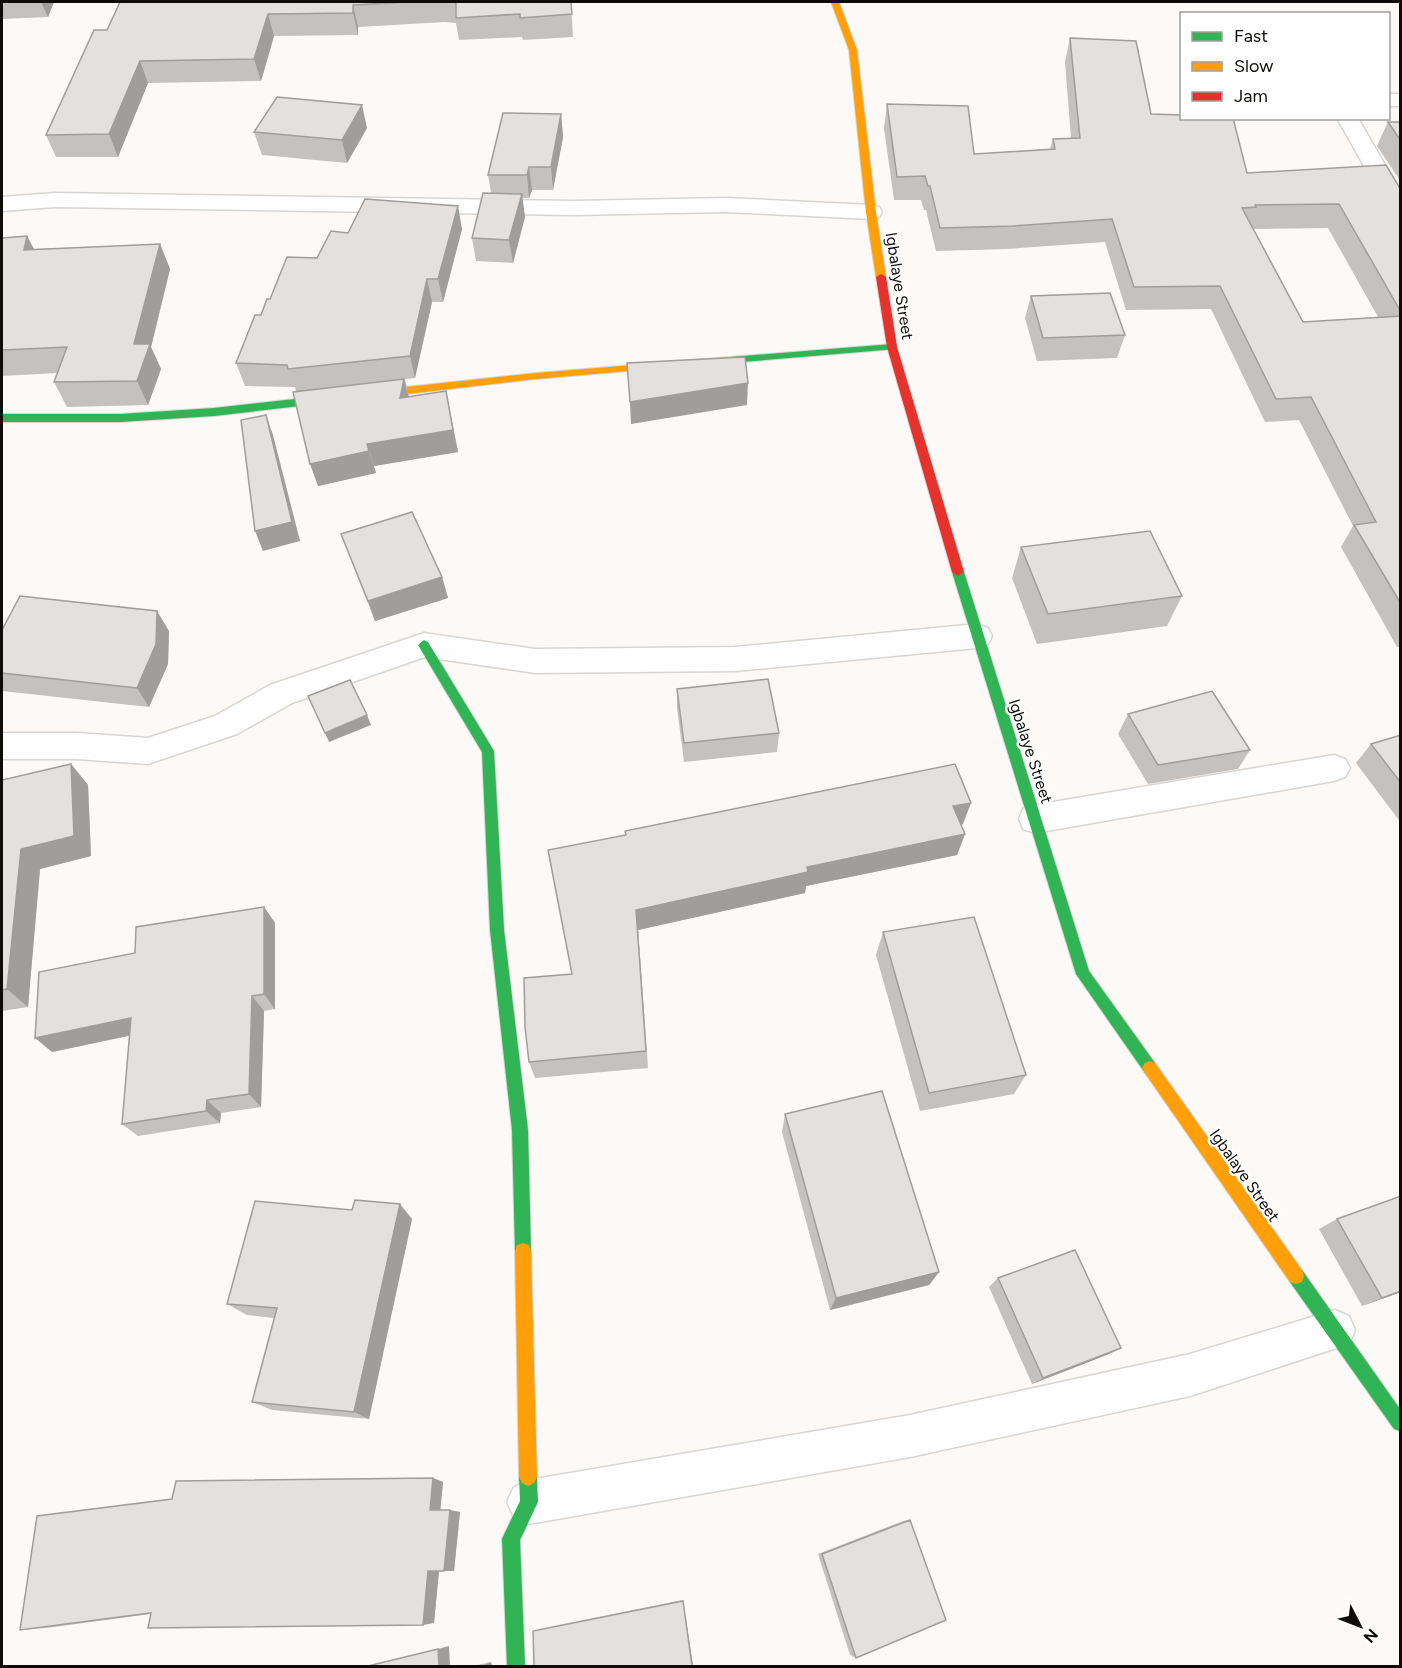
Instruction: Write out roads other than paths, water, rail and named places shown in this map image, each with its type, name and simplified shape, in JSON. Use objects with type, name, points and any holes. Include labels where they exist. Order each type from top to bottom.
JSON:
[{"type":"street","name":"Igbalaye Street","points":[[835,2],[853,50],[891,347],[977,636],[1083,974],[1335,1330],[1396,1409]]},
{"type":"street","points":[[1348,120],[1401,210]]},
{"type":"street","points":[[2,204],[55,200],[573,208],[726,205],[872,212]]},
{"type":"street","points":[[2,418],[120,418],[214,412],[525,377],[891,347]]},
{"type":"street","points":[[2,746],[77,746],[148,751],[226,725],[281,694],[424,645],[536,661],[735,659],[977,636]]},
{"type":"street","points":[[424,645],[488,751],[497,930],[519,1130],[529,1502],[511,1539],[516,1666]]},
{"type":"street","points":[[1035,819],[1334,768]]},
{"type":"street","points":[[529,1502],[910,1436],[1190,1375],[1335,1330]]}]
